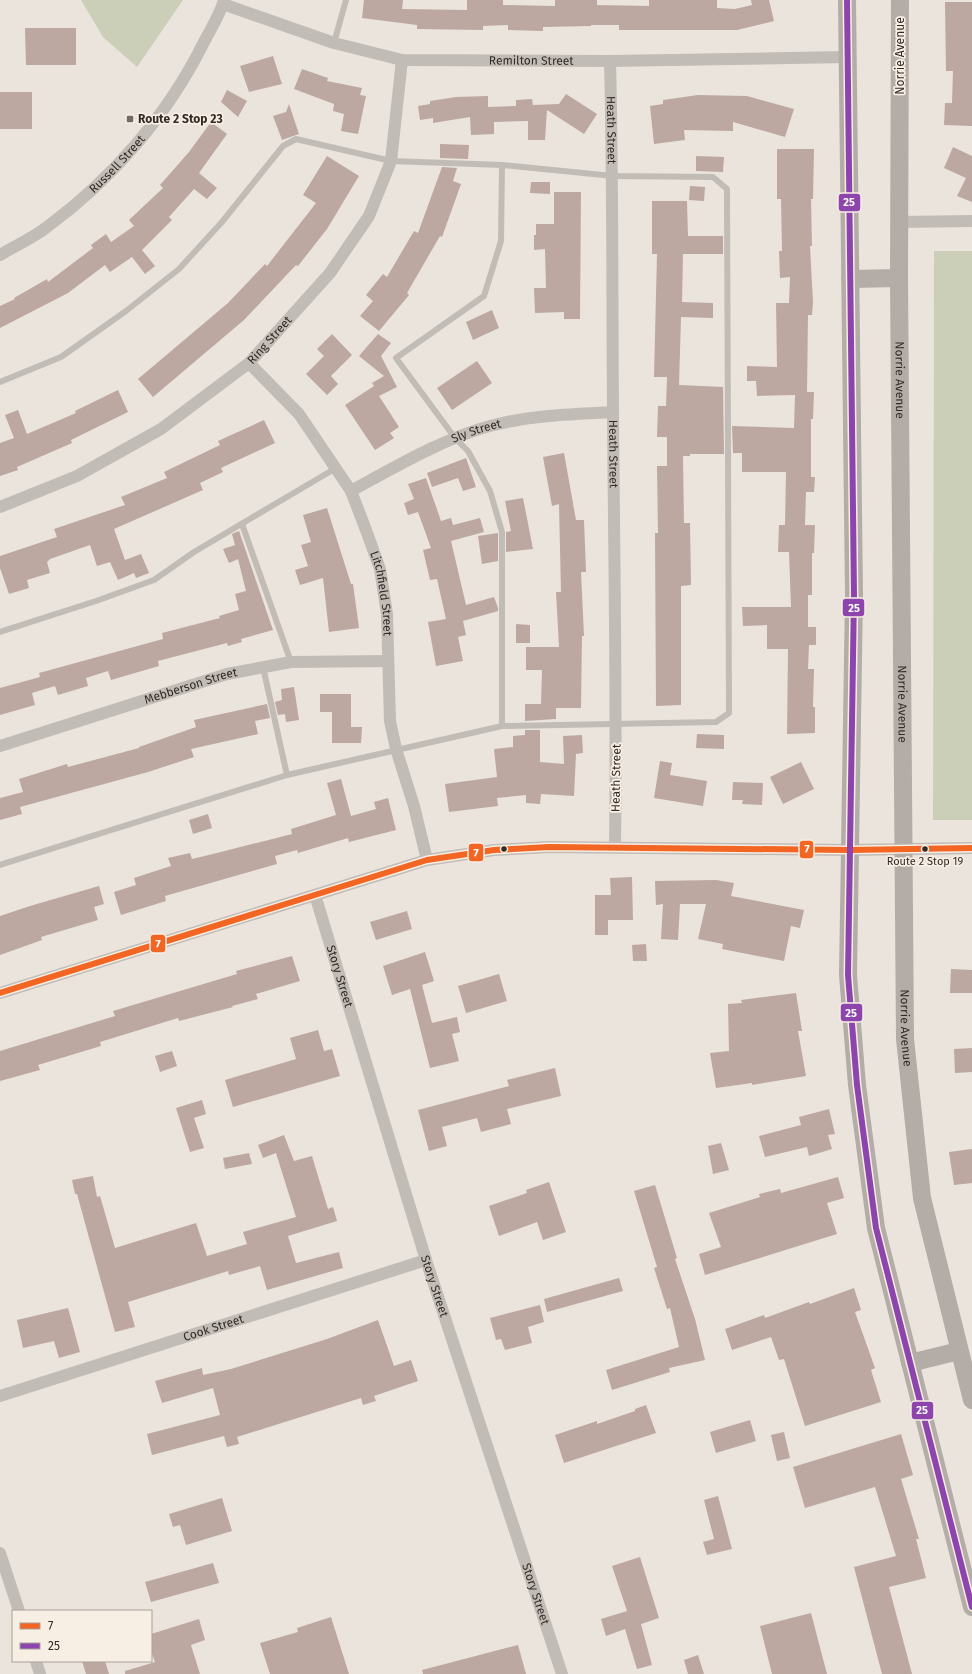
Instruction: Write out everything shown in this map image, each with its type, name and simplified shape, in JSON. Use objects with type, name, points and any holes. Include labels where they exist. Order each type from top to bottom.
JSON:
[{"type":"main road","points":[[848,0],[854,595],[848,975],[857,1085],[876,1228],[972,1606]]},
{"type":"main road","name":"Norrie Avenue","points":[[900,0],[899,278],[905,1039],[922,1198],[972,1400]]},
{"type":"main road","points":[[850,279],[899,278]]},
{"type":"main road","points":[[910,1363],[959,1351]]},
{"type":"street","name":"Remilton Street","points":[[224,2],[334,43],[402,60],[610,61],[848,57]]},
{"type":"street","name":"Russell Street","points":[[0,255],[46,228],[104,179],[137,144],[165,109],[186,77],[224,2]]},
{"type":"street","name":"Ring Street","points":[[0,507],[77,476],[161,429],[249,363],[330,273],[369,216],[390,161],[402,60]]},
{"type":"street","name":"Heath Street","points":[[610,61],[613,176],[613,412],[617,724],[615,846]]},
{"type":"street","points":[[899,222],[972,221]]},
{"type":"street","name":"Litchfield Street","points":[[249,363],[298,414],[351,491],[380,569],[387,614],[390,721],[396,749],[414,806],[427,860]]},
{"type":"street","name":"Sly Street","points":[[351,491],[455,438],[497,424],[560,415],[613,412]]},
{"type":"street","name":"Mebberson Street","points":[[0,746],[227,674],[291,662],[388,661]]},
{"type":"street","points":[[0,993],[427,860],[494,850],[615,846],[850,850],[972,848]]},
{"type":"street","name":"Story Street","points":[[315,895],[426,1260],[562,1674]]},
{"type":"street","name":"Cook Street","points":[[0,1396],[426,1260]]},
{"type":"street","points":[[0,1553],[19,1610]]},
{"type":"street","points":[[36,1662],[40,1674]]},
{"type":"lane","points":[[334,43],[346,0]]},
{"type":"lane","points":[[0,382],[61,357],[126,311],[179,269],[222,222],[283,146],[296,139],[390,161],[502,165],[613,176],[713,177],[727,189],[729,713],[716,722],[502,726],[287,774],[0,865]]},
{"type":"lane","points":[[502,165],[501,241],[484,296],[396,358],[455,438],[468,451],[490,491],[502,532],[502,726]]},
{"type":"lane","points":[[0,632],[96,601],[154,580],[194,552],[336,468]]},
{"type":"lane","points":[[242,524],[291,662]]},
{"type":"lane","points":[[263,667],[287,774]]},
{"type":"green space","points":[[81,0],[183,0],[137,67],[103,37]]},
{"type":"green space","points":[[934,251],[972,251],[972,820],[933,820]]},
{"type":"building","points":[[364,0],[403,0],[402,9],[467,10],[467,0],[503,0],[503,5],[555,6],[555,0],[597,0],[597,5],[649,6],[649,0],[717,0],[717,8],[735,9],[752,5],[751,0],[769,0],[774,21],[737,30],[619,30],[619,25],[543,27],[543,31],[508,30],[508,25],[483,26],[483,30],[417,29],[417,25],[362,18]]},
{"type":"building","points":[[945,2],[972,2],[972,126],[944,125],[945,103],[952,103],[953,71],[946,71]]},
{"type":"building","points":[[25,28],[76,28],[76,65],[26,65]]},
{"type":"building","points":[[273,56],[282,84],[249,92],[240,66]]},
{"type":"building","points":[[302,69],[328,78],[327,81],[362,88],[360,95],[366,96],[358,134],[341,131],[344,114],[333,111],[334,104],[294,89]]},
{"type":"building","points":[[227,90],[247,101],[238,117],[221,102]]},
{"type":"building","points":[[0,92],[32,92],[32,129],[0,129]]},
{"type":"building","points":[[566,94],[597,114],[584,134],[547,110],[545,140],[528,140],[528,121],[494,122],[494,134],[471,135],[470,117],[433,123],[433,118],[420,120],[418,106],[430,104],[430,101],[456,97],[488,96],[488,107],[516,106],[516,100],[532,99],[533,105],[559,104]]},
{"type":"building","points":[[698,95],[747,96],[794,109],[785,137],[733,122],[733,131],[684,130],[685,140],[654,144],[650,106],[663,104],[663,100]]},
{"type":"building","points":[[289,104],[299,134],[282,140],[273,116],[286,112]]},
{"type":"building","points":[[211,122],[227,134],[199,173],[217,188],[207,199],[194,189],[169,217],[172,220],[142,250],[155,266],[145,274],[132,257],[110,272],[105,265],[68,293],[0,328],[0,306],[15,299],[14,298],[47,279],[48,282],[93,248],[91,245],[106,234],[111,242],[134,226],[129,220],[163,188],[160,185],[189,152]]},
{"type":"building","points":[[440,144],[469,145],[468,159],[440,158]]},
{"type":"building","points":[[953,147],[972,156],[972,202],[957,196],[966,178],[944,168]]},
{"type":"building","points":[[777,149],[814,149],[813,199],[811,199],[812,246],[810,246],[813,302],[812,315],[808,315],[807,392],[814,392],[813,419],[811,419],[811,477],[815,477],[814,492],[806,492],[805,525],[815,525],[814,553],[812,553],[812,595],[808,595],[808,627],[816,627],[816,645],[809,645],[808,669],[814,669],[813,707],[815,707],[815,733],[787,734],[788,649],[767,649],[767,625],[743,626],[742,607],[791,607],[789,552],[778,552],[779,525],[785,525],[786,472],[742,472],[742,453],[733,453],[732,426],[794,428],[795,395],[757,396],[756,381],[747,381],[747,366],[777,367],[776,303],[789,303],[790,277],[780,278],[779,251],[782,251],[781,199],[777,199]]},
{"type":"building","points":[[327,156],[359,176],[327,229],[298,266],[296,265],[244,320],[153,397],[138,379],[228,303],[265,264],[267,266],[316,203],[303,195]]},
{"type":"building","points":[[696,156],[724,157],[723,172],[696,171]]},
{"type":"building","points":[[442,167],[457,168],[453,181],[461,184],[442,237],[440,236],[407,293],[409,295],[379,331],[360,316],[373,301],[366,295],[383,274],[387,277],[414,231],[418,233]]},
{"type":"building","points":[[531,182],[550,182],[550,194],[530,193]]},
{"type":"building","points":[[690,186],[705,187],[704,201],[689,200]]},
{"type":"building","points":[[554,192],[581,192],[580,319],[564,319],[564,312],[535,313],[534,288],[546,288],[545,249],[534,250],[534,235],[536,235],[536,224],[554,224]]},
{"type":"building","points":[[652,201],[687,201],[688,236],[723,236],[723,254],[683,254],[682,302],[713,303],[713,318],[681,317],[679,385],[723,387],[724,454],[690,454],[690,456],[683,456],[684,523],[690,523],[691,585],[681,586],[681,705],[656,706],[655,533],[658,533],[657,466],[667,466],[667,437],[657,437],[658,406],[666,406],[667,377],[654,377],[657,254],[652,254]]},
{"type":"building","points":[[492,310],[499,328],[473,340],[466,322]]},
{"type":"building","points":[[332,334],[352,355],[331,376],[338,384],[327,395],[306,374],[324,356],[317,349]]},
{"type":"building","points":[[378,334],[391,343],[381,356],[397,387],[379,396],[399,427],[390,433],[394,438],[375,450],[345,405],[374,386],[372,383],[384,376],[359,356]]},
{"type":"building","points":[[477,361],[492,383],[452,410],[437,388]]},
{"type":"building","points":[[118,390],[128,412],[71,440],[72,443],[17,467],[18,470],[0,476],[0,443],[14,438],[5,415],[18,410],[27,434],[76,413],[75,411]]},
{"type":"building","points":[[264,420],[275,443],[221,468],[223,472],[200,483],[203,490],[114,529],[125,560],[141,554],[149,573],[136,578],[134,573],[118,580],[110,562],[97,566],[90,545],[50,559],[47,562],[50,573],[27,580],[29,588],[9,594],[0,568],[0,556],[57,537],[54,529],[125,505],[121,497],[167,478],[164,472],[220,445],[218,441]]},
{"type":"building","points":[[564,453],[576,520],[584,520],[586,572],[581,572],[584,636],[582,636],[581,708],[556,708],[556,719],[525,721],[525,704],[541,704],[542,670],[526,670],[526,647],[559,647],[556,592],[561,592],[559,504],[552,506],[543,457]]},
{"type":"building","points":[[466,458],[476,487],[463,491],[458,478],[432,487],[427,473]]},
{"type":"building","points":[[426,478],[441,521],[451,518],[453,525],[480,518],[484,532],[451,541],[466,605],[494,597],[498,608],[498,611],[463,621],[466,635],[458,637],[463,661],[436,666],[428,622],[446,619],[437,579],[430,580],[423,550],[431,548],[418,512],[408,515],[404,503],[414,499],[408,484]]},
{"type":"building","points":[[523,498],[533,549],[506,552],[506,532],[511,531],[505,501]]},
{"type":"building","points":[[327,508],[351,584],[353,584],[359,628],[329,632],[323,578],[300,585],[295,570],[308,566],[301,545],[311,542],[303,515]]},
{"type":"building","points":[[239,531],[273,630],[241,639],[242,642],[228,646],[227,643],[158,661],[159,666],[111,680],[108,671],[86,678],[88,686],[58,695],[55,686],[32,693],[35,705],[0,715],[0,688],[40,677],[39,673],[163,639],[162,633],[220,618],[219,616],[239,610],[235,594],[246,591],[238,559],[229,563],[223,549],[235,545],[232,534]]},
{"type":"building","points":[[498,533],[498,561],[482,564],[478,536]]},
{"type":"building","points":[[516,624],[530,625],[530,643],[516,643]]},
{"type":"building","points":[[294,687],[299,720],[286,722],[285,714],[278,715],[275,702],[282,700],[281,689]]},
{"type":"building","points":[[320,694],[351,694],[351,727],[362,727],[361,743],[332,743],[332,712],[320,712]]},
{"type":"building","points":[[267,704],[270,718],[255,721],[258,734],[191,749],[194,757],[148,772],[20,807],[22,814],[0,820],[0,798],[23,792],[19,779],[67,764],[68,767],[139,748],[196,727],[194,720]]},
{"type":"building","points":[[525,730],[540,730],[540,762],[564,764],[563,736],[582,735],[583,753],[576,754],[574,796],[541,794],[540,804],[526,803],[526,795],[497,798],[498,806],[449,812],[445,784],[497,777],[494,749],[513,747],[513,736],[525,735]]},
{"type":"building","points":[[697,734],[724,735],[724,749],[696,748]]},
{"type":"building","points":[[660,761],[672,763],[670,775],[707,781],[703,806],[654,798]]},
{"type":"building","points":[[801,762],[814,789],[783,804],[770,777]]},
{"type":"building","points":[[341,779],[351,816],[376,809],[374,802],[388,798],[396,830],[349,842],[348,838],[298,853],[297,850],[275,856],[277,864],[165,896],[166,901],[121,915],[114,892],[136,885],[134,878],[171,866],[168,858],[190,853],[192,859],[292,834],[291,829],[336,815],[327,783]]},
{"type":"building","points":[[733,782],[763,783],[762,805],[742,804],[743,800],[732,800]]},
{"type":"building","points":[[208,814],[212,828],[193,834],[189,820]]},
{"type":"building","points":[[632,877],[633,920],[608,920],[608,935],[595,935],[595,895],[611,895],[610,878]]},
{"type":"building","points":[[716,880],[734,883],[731,896],[804,910],[800,928],[791,926],[784,961],[722,949],[723,944],[698,939],[706,904],[680,904],[678,940],[661,939],[663,904],[656,905],[655,881]]},
{"type":"building","points":[[99,886],[104,904],[94,907],[98,920],[41,937],[42,940],[0,955],[0,916]]},
{"type":"building","points":[[407,911],[412,929],[376,940],[370,922]]},
{"type":"building","points":[[646,944],[647,961],[633,961],[632,945]]},
{"type":"building","points":[[425,952],[434,981],[422,985],[432,1023],[457,1017],[460,1032],[452,1034],[459,1061],[430,1068],[410,989],[392,995],[383,966]]},
{"type":"building","points":[[292,956],[300,981],[256,994],[258,999],[179,1021],[178,1018],[100,1042],[101,1046],[38,1065],[40,1070],[0,1081],[0,1051],[115,1016],[113,1011],[237,974],[236,971]]},
{"type":"building","points":[[951,969],[972,970],[972,993],[950,993]]},
{"type":"building","points":[[499,974],[507,1001],[466,1013],[458,986]]},
{"type":"building","points":[[796,993],[802,1031],[798,1031],[806,1076],[752,1085],[752,1083],[716,1088],[710,1053],[729,1051],[728,1004],[742,1003],[741,1000]]},
{"type":"building","points":[[318,1030],[324,1051],[332,1049],[340,1076],[233,1107],[225,1080],[296,1059],[290,1038]]},
{"type":"building","points":[[972,1048],[972,1072],[955,1073],[954,1049]]},
{"type":"building","points":[[172,1051],[177,1066],[160,1072],[155,1056]]},
{"type":"building","points":[[555,1068],[561,1096],[507,1109],[511,1124],[481,1132],[477,1118],[442,1127],[447,1146],[429,1151],[418,1110],[509,1086],[507,1080]]},
{"type":"building","points":[[202,1100],[206,1114],[194,1118],[204,1148],[190,1152],[176,1108]]},
{"type":"building","points":[[829,1109],[835,1134],[828,1135],[832,1149],[809,1156],[807,1147],[765,1157],[759,1136],[801,1125],[799,1117]]},
{"type":"building","points":[[284,1135],[294,1161],[312,1156],[328,1209],[333,1207],[337,1221],[288,1236],[296,1263],[339,1252],[343,1268],[267,1290],[260,1266],[229,1275],[228,1271],[128,1302],[135,1327],[115,1332],[72,1180],[93,1176],[97,1197],[100,1196],[115,1248],[196,1223],[207,1256],[247,1244],[243,1232],[296,1217],[276,1153],[263,1158],[258,1145]]},
{"type":"building","points":[[721,1143],[729,1170],[713,1174],[708,1146]]},
{"type":"building","points":[[972,1149],[972,1183],[954,1185],[949,1152]]},
{"type":"building","points":[[249,1153],[252,1164],[225,1169],[223,1158]]},
{"type":"building","points":[[838,1177],[844,1198],[827,1203],[837,1234],[705,1275],[699,1254],[721,1247],[709,1213],[760,1197],[759,1194],[780,1189],[781,1193]]},
{"type":"building","points":[[549,1182],[566,1232],[543,1240],[537,1222],[499,1236],[489,1206],[527,1193],[526,1190]]},
{"type":"building","points":[[655,1185],[677,1258],[675,1259],[695,1319],[705,1360],[669,1368],[670,1372],[612,1390],[606,1370],[679,1347],[670,1308],[667,1309],[654,1268],[657,1267],[634,1191]]},
{"type":"building","points":[[619,1278],[623,1291],[547,1312],[544,1299]]},
{"type":"building","points":[[854,1288],[861,1310],[855,1312],[875,1368],[871,1370],[881,1402],[805,1426],[784,1359],[779,1360],[771,1337],[732,1350],[725,1329],[764,1315],[765,1318],[809,1302],[810,1304]]},
{"type":"building","points":[[540,1305],[544,1322],[528,1327],[532,1343],[505,1350],[501,1339],[496,1340],[490,1318]]},
{"type":"building","points":[[68,1308],[80,1352],[59,1358],[54,1341],[23,1348],[17,1320]]},
{"type":"building","points":[[378,1320],[394,1366],[411,1360],[418,1381],[374,1396],[376,1401],[363,1405],[361,1398],[237,1437],[239,1444],[227,1447],[224,1436],[152,1455],[147,1434],[220,1415],[213,1388],[162,1403],[155,1381],[202,1368],[203,1375],[231,1369],[327,1339]]},
{"type":"building","points":[[646,1405],[656,1433],[564,1463],[555,1435],[597,1421],[597,1424],[635,1411],[635,1409]]},
{"type":"building","points":[[750,1420],[756,1441],[716,1453],[710,1432]]},
{"type":"building","points":[[784,1432],[790,1458],[777,1461],[771,1435]]},
{"type":"building","points":[[901,1434],[913,1475],[901,1479],[919,1539],[916,1539],[926,1578],[889,1587],[912,1674],[882,1674],[854,1567],[896,1556],[875,1487],[805,1508],[793,1467]]},
{"type":"building","points":[[718,1496],[732,1549],[707,1555],[703,1542],[714,1539],[704,1500]]},
{"type":"building","points":[[222,1498],[232,1531],[186,1545],[180,1525],[173,1527],[169,1514]]},
{"type":"building","points":[[640,1557],[659,1618],[641,1624],[652,1665],[637,1669],[625,1629],[606,1636],[601,1619],[627,1611],[612,1566]]},
{"type":"building","points":[[213,1563],[219,1583],[151,1602],[145,1582]]},
{"type":"building","points":[[811,1613],[827,1674],[772,1674],[760,1626]]},
{"type":"building","points":[[331,1617],[349,1674],[270,1674],[260,1643],[298,1632],[297,1628]]},
{"type":"building","points":[[199,1619],[205,1640],[191,1645],[200,1674],[125,1674],[125,1671],[155,1662],[152,1654],[152,1634]]},
{"type":"building","points":[[518,1645],[526,1674],[423,1674],[422,1670]]},
{"type":"building","points":[[698,1655],[704,1674],[688,1674],[684,1660]]},
{"type":"building","points":[[82,1662],[105,1662],[109,1674],[86,1674]]},
{"type":"transit line","name":"25","points":[[847,0],[854,595],[848,975],[857,1085],[876,1228],[972,1607]]},
{"type":"transit line","name":"7","points":[[0,993],[427,860],[494,850],[549,847],[850,850],[972,848]]},
{"type":"place","name":"Route 2 Stop 23","points":[[130,119]]},
{"type":"place","name":"Route 2 Stop 19","points":[[925,849]]}]
